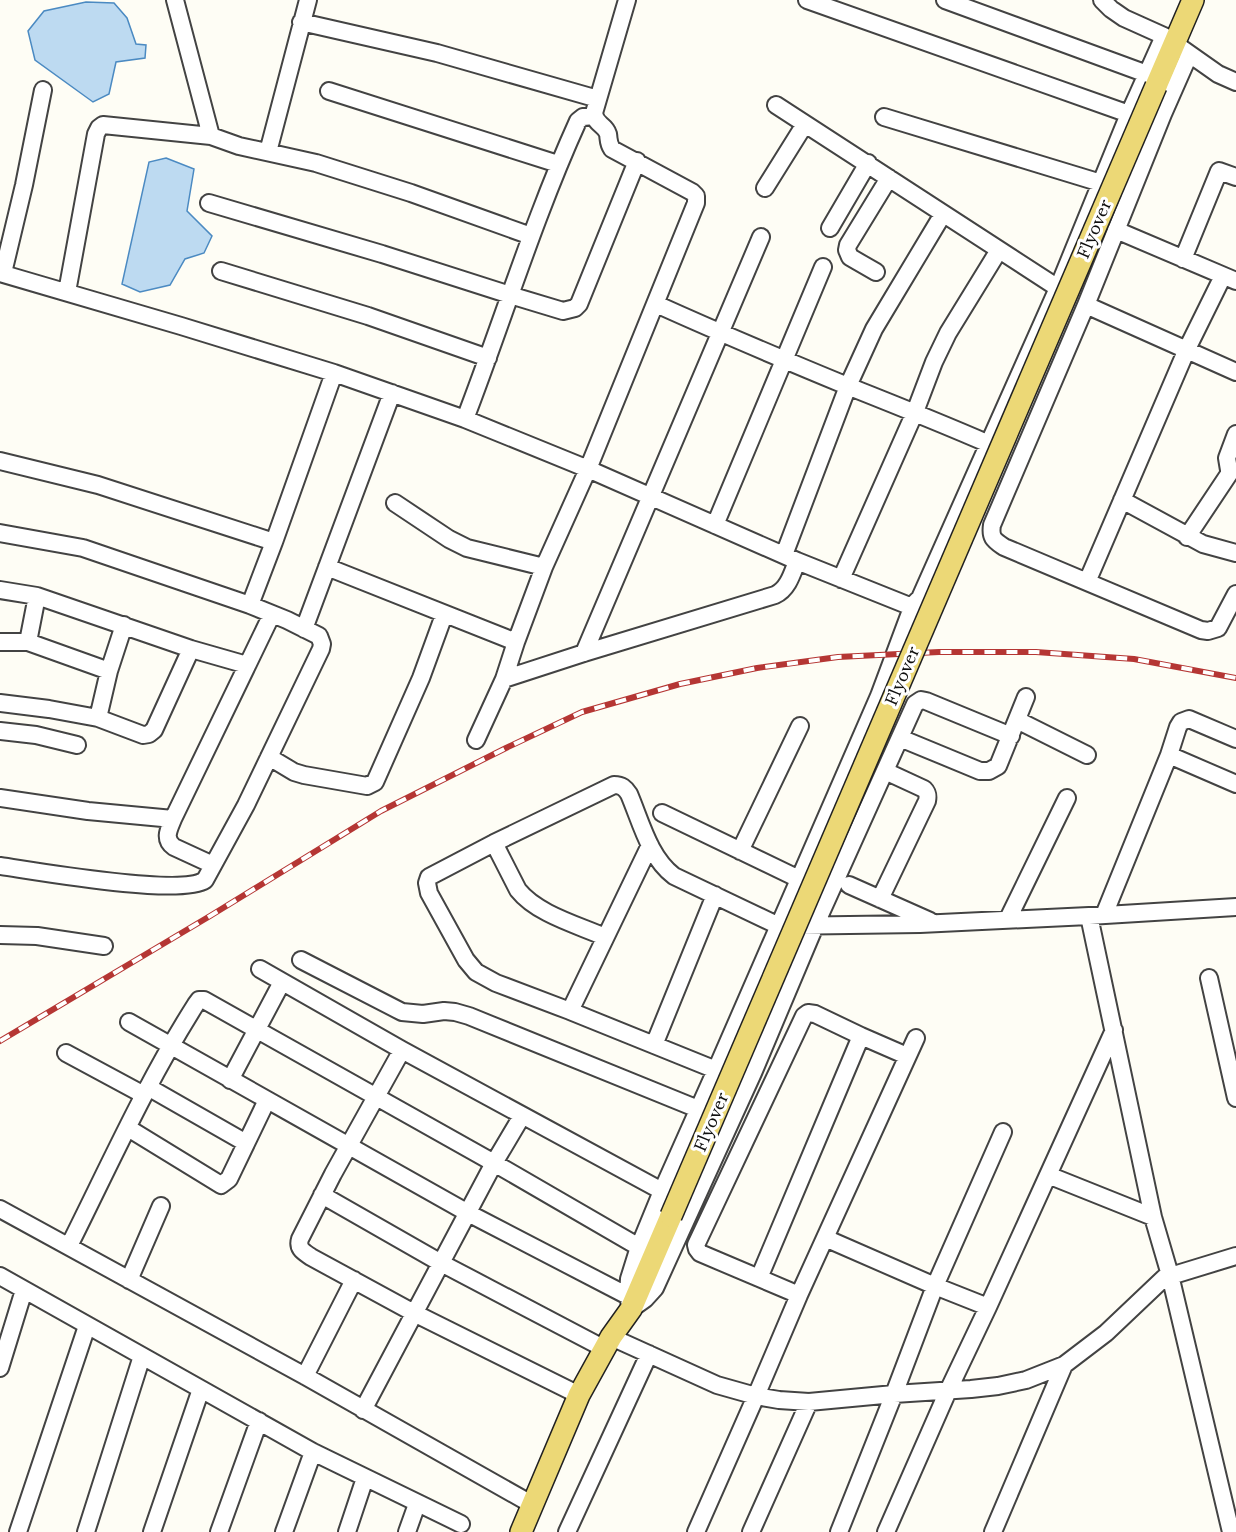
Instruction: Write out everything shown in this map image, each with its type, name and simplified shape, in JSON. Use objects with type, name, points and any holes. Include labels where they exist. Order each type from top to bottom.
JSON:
[{"type":"main road","name":"Flyover","points":[[521,1532],[579,1395],[629,1302],[670,1216],[1151,80],[1176,45],[1193,0]]},
{"type":"street","points":[[175,0],[211,136]]},
{"type":"street","points":[[268,152],[308,0]]},
{"type":"street","points":[[476,740],[504,679],[544,567],[588,469],[697,199],[692,192],[612,149],[606,130],[595,120],[598,99],[627,0]]},
{"type":"street","points":[[807,0],[1129,114]]},
{"type":"street","points":[[629,1302],[629,1279],[639,1246],[662,1191],[879,696],[913,605],[920,597],[1058,288],[1129,114],[1151,80],[945,0]]},
{"type":"street","points":[[1102,0],[1124,18],[1176,45],[1218,74],[1236,82]]},
{"type":"street","points":[[301,22],[437,53],[598,99]]},
{"type":"street","points":[[1176,45],[1163,114],[991,532],[992,537],[1004,547],[1201,630],[1208,631],[1218,628],[1236,594]]},
{"type":"street","points":[[43,90],[24,185],[2,273],[334,373],[465,419],[588,469],[790,558],[907,605],[913,605]]},
{"type":"street","points":[[329,91],[558,164]]},
{"type":"street","points":[[776,105],[1058,288]]},
{"type":"street","points":[[465,419],[558,164],[578,121],[583,117],[594,116]]},
{"type":"street","points":[[884,117],[1101,183]]},
{"type":"street","points":[[765,188],[805,124]]},
{"type":"street","points":[[67,292],[96,134],[103,125],[211,136],[239,146],[316,163],[531,236]]},
{"type":"street","points":[[209,203],[563,311],[575,308],[579,304],[637,162]]},
{"type":"street","points":[[830,228],[868,164]]},
{"type":"street","points":[[1183,259],[1219,171],[1236,177]]},
{"type":"street","points":[[876,272],[850,257],[847,250],[889,178]]},
{"type":"street","points":[[504,679],[775,595],[785,588],[790,558],[848,386],[874,329],[944,214]]},
{"type":"street","points":[[1087,582],[1187,349],[1229,278],[1116,230]]},
{"type":"street","points":[[584,653],[761,237]]},
{"type":"street","points":[[841,579],[915,412],[934,362],[948,333],[999,250]]},
{"type":"street","points":[[715,525],[823,267]]},
{"type":"street","points":[[221,271],[368,316],[488,358]]},
{"type":"street","points":[[656,304],[720,333],[989,444]]},
{"type":"street","points":[[1086,305],[1236,372]]},
{"type":"street","points":[[250,605],[334,373]]},
{"type":"street","points":[[304,629],[392,393]]},
{"type":"street","points":[[1187,537],[1229,474],[1232,467],[1227,458],[1236,434]]},
{"type":"street","points":[[0,461],[98,485],[274,542]]},
{"type":"street","points":[[1122,500],[1187,537],[1236,553]]},
{"type":"street","points":[[395,503],[449,539],[467,548],[544,567]]},
{"type":"street","points":[[962,504],[992,525]]},
{"type":"street","points":[[0,533],[83,548],[250,605],[319,636],[322,644],[246,805],[205,880],[195,885],[133,884],[0,866]]},
{"type":"street","points":[[327,567],[516,642]]},
{"type":"street","points":[[0,590],[37,596],[191,649],[247,665]]},
{"type":"street","points":[[28,642],[37,596]]},
{"type":"street","points":[[213,865],[169,843],[167,835],[272,614]]},
{"type":"street","points":[[269,757],[294,772],[310,777],[367,786],[375,782],[421,678],[444,615]]},
{"type":"street","points":[[98,718],[109,671],[124,625]]},
{"type":"street","points":[[0,642],[28,642],[109,671]]},
{"type":"street","points":[[0,703],[98,718],[139,734],[149,734],[154,730],[191,649]]},
{"type":"street","points":[[900,738],[984,772],[998,766],[1026,697]]},
{"type":"street","points":[[129,1022],[629,1302],[645,1299],[655,1288],[753,1073],[915,704],[921,700],[926,701],[1014,728],[1087,754]]},
{"type":"street","points":[[1231,1532],[1170,1275],[1153,1217],[1114,1030],[1096,916],[1169,755],[1181,722],[1189,719],[1236,739]]},
{"type":"street","points":[[740,851],[800,726]]},
{"type":"street","points":[[0,731],[36,735],[77,745]]},
{"type":"street","points":[[1169,755],[1236,784]]},
{"type":"street","points":[[880,899],[928,796],[924,789],[885,771]]},
{"type":"street","points":[[716,1070],[496,983],[476,972],[466,960],[429,893],[427,883],[429,877],[614,785],[620,785],[629,794],[653,852],[666,870],[674,876],[779,926],[934,923],[1236,907]]},
{"type":"street","points":[[0,798],[114,814],[173,819]]},
{"type":"street","points":[[1008,919],[1067,798]]},
{"type":"street","points":[[662,813],[799,879]]},
{"type":"street","points":[[494,843],[518,890],[530,903],[605,937]]},
{"type":"street","points":[[570,1011],[650,845]]},
{"type":"street","points":[[849,885],[934,923]]},
{"type":"street","points":[[654,1045],[715,895]]},
{"type":"street","points":[[0,935],[37,936],[104,946]]},
{"type":"street","points":[[301,960],[402,1012],[423,1014],[444,1011],[469,1016],[698,1109]]},
{"type":"street","points":[[260,969],[402,1050],[662,1191]]},
{"type":"street","points":[[1209,978],[1236,1098]]},
{"type":"street","points":[[230,1080],[282,982]]},
{"type":"street","points":[[69,1246],[146,1091],[170,1046],[200,1000],[207,1001],[257,1029],[639,1246]]},
{"type":"street","points":[[799,1295],[700,1253],[696,1245],[807,1013],[815,1014],[908,1056]]},
{"type":"street","points":[[886,1532],[948,1391],[1114,1030]]},
{"type":"street","points":[[759,1278],[861,1036]]},
{"type":"street","points":[[696,1532],[799,1295],[916,1038]]},
{"type":"street","points":[[402,1050],[322,1195],[300,1239],[300,1248],[303,1252],[414,1313],[579,1395]]},
{"type":"street","points":[[66,1053],[246,1143]]},
{"type":"street","points":[[128,1128],[221,1185],[229,1179],[267,1100]]},
{"type":"street","points":[[363,1410],[494,1163],[522,1116]]},
{"type":"street","points":[[839,1532],[935,1286],[1003,1132]]},
{"type":"street","points":[[1047,1174],[1153,1217]]},
{"type":"street","points":[[322,1195],[441,1263],[608,1343],[649,1354],[717,1384],[756,1396],[809,1402],[998,1386],[1026,1380],[1064,1365],[1106,1333],[1158,1283],[1170,1275],[1236,1256]]},
{"type":"street","points":[[129,1280],[161,1206]]},
{"type":"street","points":[[0,1209],[305,1376],[533,1505]]},
{"type":"street","points":[[825,1238],[988,1307]]},
{"type":"street","points":[[0,1276],[313,1452],[461,1524]]},
{"type":"street","points":[[305,1376],[354,1281]]},
{"type":"street","points":[[0,1368],[24,1290]]},
{"type":"street","points":[[18,1532],[87,1326]]},
{"type":"street","points":[[567,1532],[649,1354]]},
{"type":"street","points":[[86,1532],[142,1356]]},
{"type":"street","points":[[993,1532],[1064,1365]]},
{"type":"street","points":[[152,1532],[201,1389]]},
{"type":"street","points":[[751,1532],[809,1402]]},
{"type":"street","points":[[219,1532],[259,1422]]},
{"type":"street","points":[[284,1532],[313,1452]]},
{"type":"street","points":[[347,1532],[364,1478]]},
{"type":"street","points":[[407,1532],[417,1504]]},
{"type":"water","points":[[86,2],[114,3],[127,18],[136,44],[146,45],[145,58],[116,62],[109,94],[93,102],[35,60],[28,31],[44,11]]},
{"type":"water","points":[[166,158],[194,169],[187,211],[212,236],[204,253],[185,259],[170,285],[140,292],[122,284],[149,162]]},
{"type":"railway","points":[[0,1041],[381,811],[582,712],[680,684],[757,668],[838,657],[939,652],[1036,652],[1134,659],[1236,678]]}]
